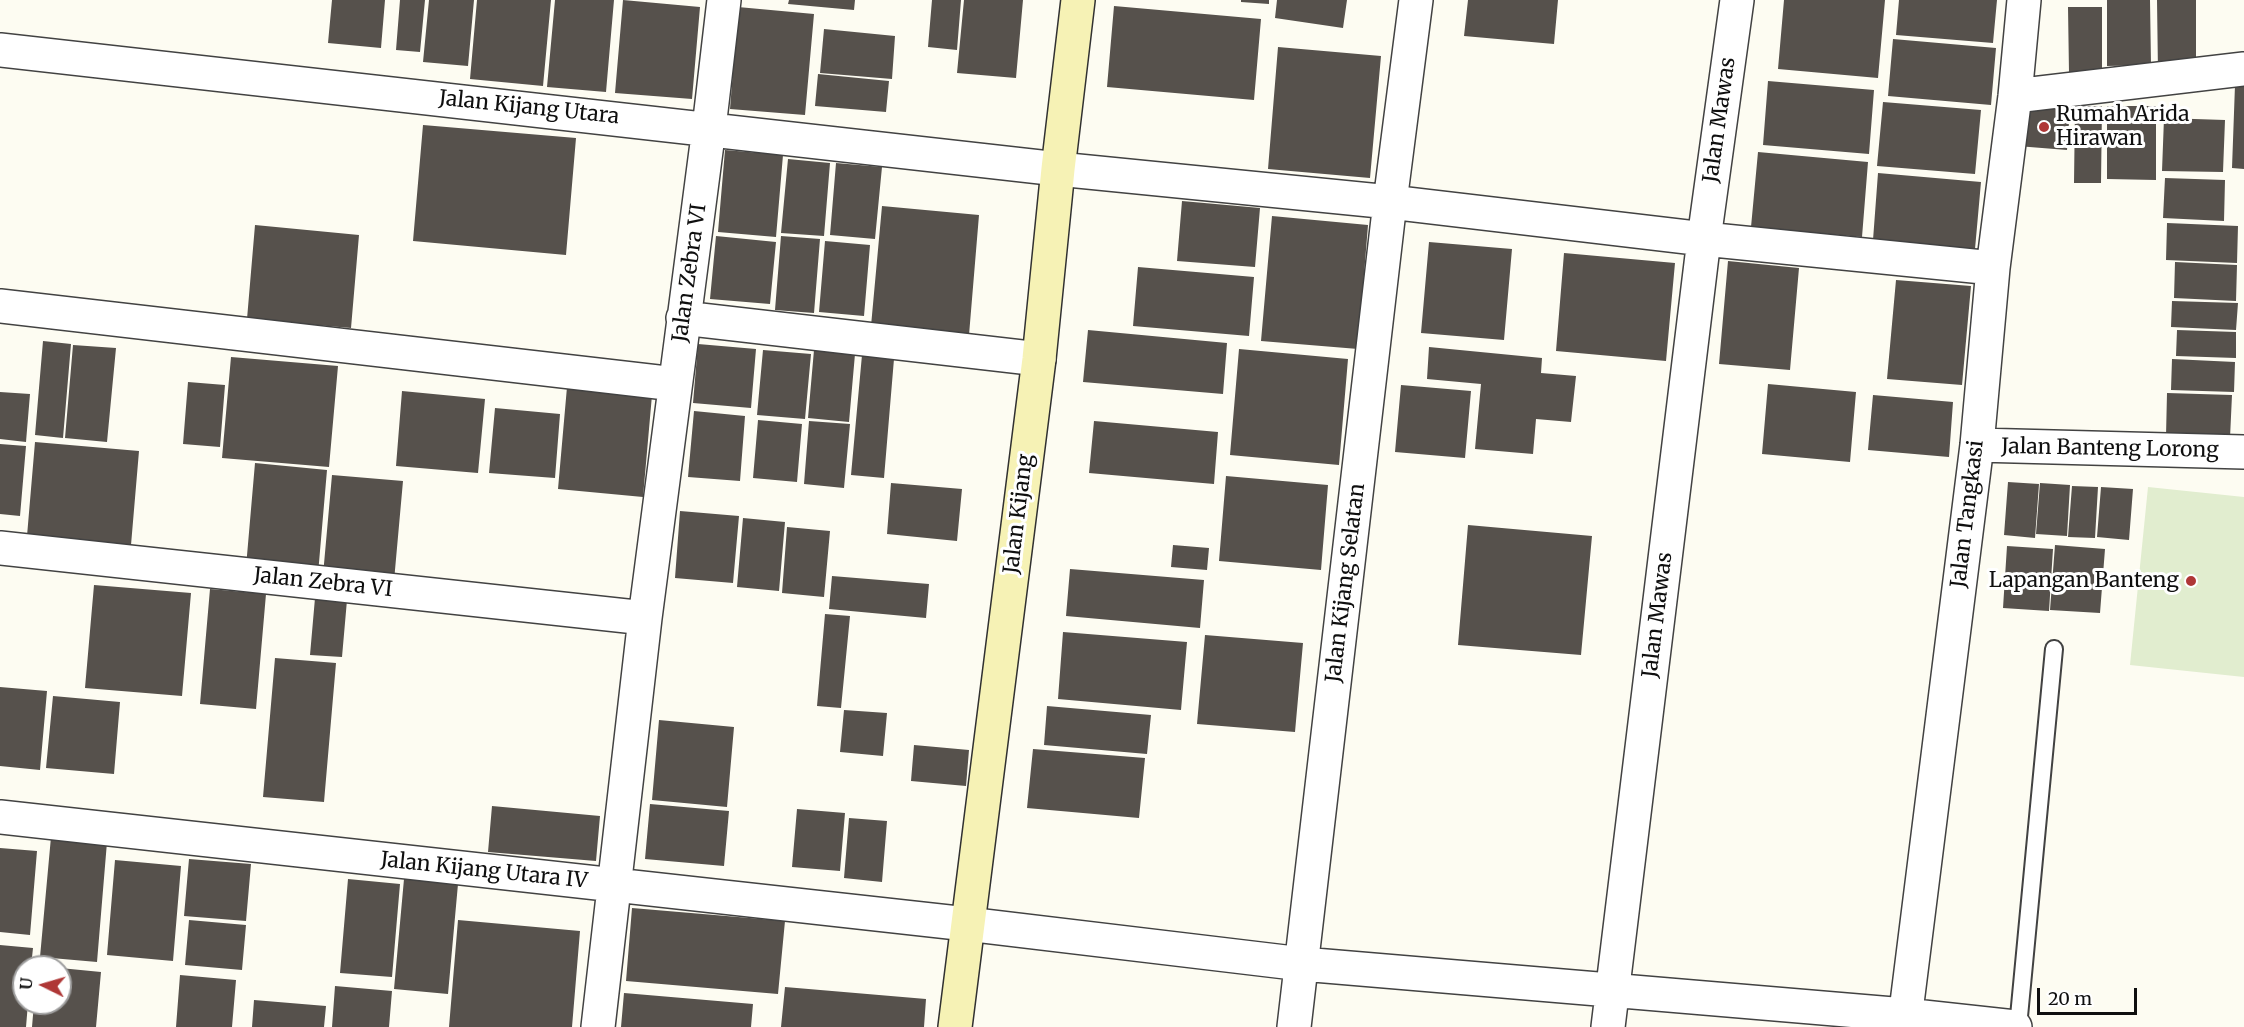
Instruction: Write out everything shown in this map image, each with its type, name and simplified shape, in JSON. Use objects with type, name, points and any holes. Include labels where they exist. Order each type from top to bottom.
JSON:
[{"type":"street","name":"Jalan Zebra VI","points":[[598,1027],[645,618],[724,0]]},
{"type":"street","name":"Jalan Kijang","points":[[955,1027],[1039,359],[1078,0]]},
{"type":"street","name":"Jalan Kijang Selatan","points":[[1294,1027],[1390,202],[1416,0]]},
{"type":"street","name":"Jalan Mawas","points":[[1608,1027],[1704,239],[1737,0]]},
{"type":"street","name":"Jalan Tangkasi","points":[[1905,1021],[1977,445],[1992,268],[2015,96],[2024,0]]},
{"type":"street","name":"Jalan Kijang Utara","points":[[0,50],[1058,169]]},
{"type":"street","points":[[2015,96],[2244,69]]},
{"type":"street","points":[[1058,169],[1390,202],[1704,239],[1992,268]]},
{"type":"street","points":[[0,306],[675,384]]},
{"type":"street","points":[[683,318],[1039,359]]},
{"type":"street","name":"Jalan Banteng Lorong","points":[[1977,445],[2244,452]]},
{"type":"street","name":"Jalan Zebra VI","points":[[0,548],[645,618]]},
{"type":"street","name":"Jalan Kijang Utara IV","points":[[0,817],[967,924]]},
{"type":"street","points":[[967,924],[1302,964],[1612,990],[1905,1021],[2016,1027]]},
{"type":"lane","points":[[2016,1027],[2054,649]]},
{"type":"green space","name":"Lapangan Banteng","points":[[2148,487],[2244,497],[2244,677],[2130,665]]},
{"type":"building","points":[[332,0],[385,0],[381,48],[328,43]]},
{"type":"building","points":[[400,0],[425,0],[420,52],[396,50]]},
{"type":"building","points":[[429,0],[474,0],[468,66],[423,62]]},
{"type":"building","points":[[477,0],[551,0],[543,86],[470,79]]},
{"type":"building","points":[[555,0],[614,0],[606,92],[547,87]]},
{"type":"building","points":[[623,0],[700,7],[692,99],[615,93]]},
{"type":"building","points":[[789,0],[855,0],[854,10],[788,4]]},
{"type":"building","points":[[932,0],[961,0],[957,50],[928,47]]},
{"type":"building","points":[[964,0],[1023,0],[1016,78],[957,73]]},
{"type":"building","points":[[1241,0],[1269,0],[1269,4],[1241,2]]},
{"type":"building","points":[[1277,0],[1347,0],[1343,28],[1275,18]]},
{"type":"building","points":[[1468,0],[1558,0],[1554,44],[1464,36]]},
{"type":"building","points":[[1784,0],[1885,0],[1878,78],[1778,69]]},
{"type":"building","points":[[1899,0],[1997,0],[1993,43],[1896,35]]},
{"type":"building","points":[[2107,0],[2150,0],[2151,65],[2107,66]]},
{"type":"building","points":[[2157,0],[2196,0],[2196,72],[2158,73]]},
{"type":"building","points":[[1114,6],[1261,19],[1254,100],[1107,87]]},
{"type":"building","points":[[738,7],[814,14],[805,115],[730,109]]},
{"type":"building","points":[[2068,7],[2102,7],[2102,72],[2069,73]]},
{"type":"building","points":[[824,29],[895,36],[892,79],[820,73]]},
{"type":"building","points":[[1893,39],[1996,48],[1991,105],[1888,96]]},
{"type":"building","points":[[1278,47],[1381,56],[1370,178],[1268,169]]},
{"type":"building","points":[[818,74],[889,81],[886,112],[815,106]]},
{"type":"building","points":[[1768,81],[1874,90],[1869,154],[1763,145]]},
{"type":"building","points":[[2235,85],[2244,86],[2244,169],[2232,168]]},
{"type":"building","points":[[1883,102],[1981,110],[1975,174],[1877,166]]},
{"type":"building","points":[[2075,106],[2102,106],[2101,183],[2074,183]]},
{"type":"building","points":[[2107,106],[2156,106],[2156,180],[2107,179]]},
{"type":"building","name":"Rumah Arida Hirawan","points":[[2070,108],[2067,150],[2017,146],[2020,109]]},
{"type":"building","points":[[2164,118],[2225,120],[2223,172],[2162,171]]},
{"type":"building","points":[[423,125],[576,138],[566,255],[413,241]]},
{"type":"building","points":[[725,150],[783,155],[776,237],[718,232]]},
{"type":"building","points":[[1758,152],[1868,162],[1862,237],[1751,227]]},
{"type":"building","points":[[788,159],[830,163],[824,236],[781,233]]},
{"type":"building","points":[[836,163],[882,167],[875,239],[830,235]]},
{"type":"building","points":[[1878,173],[1981,182],[1975,249],[1873,240]]},
{"type":"building","points":[[2165,178],[2225,180],[2224,221],[2163,218]]},
{"type":"building","points":[[1182,201],[1260,208],[1255,267],[1177,261]]},
{"type":"building","points":[[882,206],[979,215],[969,335],[871,326]]},
{"type":"building","points":[[1272,216],[1368,225],[1358,349],[1261,341]]},
{"type":"building","points":[[2167,223],[2238,226],[2237,263],[2166,260]]},
{"type":"building","points":[[255,225],[359,235],[351,328],[247,319]]},
{"type":"building","points":[[716,236],[776,242],[770,304],[710,299]]},
{"type":"building","points":[[781,236],[820,239],[814,313],[775,310]]},
{"type":"building","points":[[825,241],[870,245],[864,316],[819,312]]},
{"type":"building","points":[[1429,242],[1512,249],[1504,340],[1421,333]]},
{"type":"building","points":[[1564,253],[1675,263],[1666,361],[1556,351]]},
{"type":"building","points":[[1728,261],[1799,268],[1790,370],[1719,364]]},
{"type":"building","points":[[2175,262],[2237,265],[2236,301],[2174,298]]},
{"type":"building","points":[[1138,267],[1254,277],[1249,336],[1133,326]]},
{"type":"building","points":[[1896,280],[1971,286],[1962,385],[1887,379]]},
{"type":"building","points":[[2172,301],[2238,303],[2236,330],[2171,327]]},
{"type":"building","points":[[1088,330],[1227,343],[1223,394],[1083,382]]},
{"type":"building","points":[[2177,330],[2236,332],[2236,358],[2176,356]]},
{"type":"building","points":[[43,341],[71,344],[63,438],[35,435]]},
{"type":"building","points":[[698,344],[756,349],[751,408],[693,403]]},
{"type":"building","points":[[863,344],[895,347],[884,478],[851,475]]},
{"type":"building","points":[[73,345],[116,348],[107,442],[65,438]]},
{"type":"building","points":[[1429,347],[1542,358],[1541,373],[1576,376],[1571,422],[1536,419],[1533,454],[1475,449],[1481,384],[1427,379]]},
{"type":"building","points":[[1239,349],[1348,359],[1339,465],[1230,455]]},
{"type":"building","points":[[763,350],[811,354],[805,419],[757,415]]},
{"type":"building","points":[[814,350],[855,354],[849,422],[808,418]]},
{"type":"building","points":[[231,357],[338,366],[329,467],[222,458]]},
{"type":"building","points":[[2172,359],[2235,362],[2234,392],[2171,390]]},
{"type":"building","points":[[188,382],[225,385],[220,447],[183,444]]},
{"type":"building","points":[[1768,384],[1856,392],[1850,462],[1762,454]]},
{"type":"building","points":[[1401,385],[1471,391],[1465,458],[1395,452]]},
{"type":"building","points":[[567,387],[652,395],[643,497],[558,489]]},
{"type":"building","points":[[402,391],[485,399],[478,473],[396,466]]},
{"type":"building","points":[[0,392],[30,394],[26,442],[0,439]]},
{"type":"building","points":[[2167,393],[2232,395],[2230,438],[2166,436]]},
{"type":"building","points":[[1873,395],[1953,402],[1949,457],[1868,450]]},
{"type":"building","points":[[495,408],[560,414],[555,478],[489,473]]},
{"type":"building","points":[[694,411],[745,416],[740,481],[688,477]]},
{"type":"building","points":[[758,420],[802,424],[797,482],[753,478]]},
{"type":"building","points":[[809,421],[850,424],[844,488],[804,484]]},
{"type":"building","points":[[1094,421],[1218,432],[1214,484],[1089,473]]},
{"type":"building","points":[[35,442],[139,451],[131,545],[27,536]]},
{"type":"building","points":[[0,444],[26,446],[20,516],[0,514]]},
{"type":"building","points":[[255,463],[327,470],[318,574],[246,567]]},
{"type":"building","points":[[332,475],[403,481],[394,581],[323,575]]},
{"type":"building","points":[[1226,476],[1328,485],[1321,570],[1219,561]]},
{"type":"building","points":[[2008,482],[2039,484],[2035,538],[2004,535]]},
{"type":"building","points":[[891,483],[962,489],[957,541],[887,534]]},
{"type":"building","points":[[2040,483],[2070,485],[2067,536],[2036,534]]},
{"type":"building","points":[[2072,486],[2098,487],[2095,538],[2068,537]]},
{"type":"building","points":[[2101,487],[2133,489],[2129,540],[2097,537]]},
{"type":"building","points":[[680,511],[739,516],[733,583],[675,578]]},
{"type":"building","points":[[743,518],[785,522],[779,591],[737,587]]},
{"type":"building","points":[[1468,525],[1592,536],[1581,655],[1458,645]]},
{"type":"building","points":[[787,527],[830,531],[824,597],[782,593]]},
{"type":"building","points":[[1173,545],[1209,548],[1207,570],[1171,567]]},
{"type":"building","points":[[2055,545],[2105,549],[2100,613],[2050,610]]},
{"type":"building","points":[[2007,546],[2053,549],[2049,611],[2003,608]]},
{"type":"building","points":[[1070,569],[1204,580],[1200,628],[1066,616]]},
{"type":"building","points":[[832,576],[929,584],[926,618],[829,609]]},
{"type":"building","points":[[94,585],[191,593],[182,696],[85,688]]},
{"type":"building","points":[[210,589],[266,594],[256,709],[200,704]]},
{"type":"building","points":[[315,598],[347,600],[342,657],[310,655]]},
{"type":"building","points":[[825,614],[850,616],[841,708],[817,706]]},
{"type":"building","points":[[1063,632],[1187,642],[1181,710],[1058,699]]},
{"type":"building","points":[[1205,635],[1303,643],[1295,732],[1197,724]]},
{"type":"building","points":[[275,658],[336,663],[324,802],[263,797]]},
{"type":"building","points":[[0,687],[47,691],[40,770],[0,766]]},
{"type":"building","points":[[53,696],[120,702],[114,774],[46,768]]},
{"type":"building","points":[[1047,706],[1151,715],[1147,754],[1044,745]]},
{"type":"building","points":[[844,710],[887,713],[883,756],[840,752]]},
{"type":"building","points":[[659,720],[734,727],[727,807],[652,800]]},
{"type":"building","points":[[914,745],[969,750],[966,786],[911,781]]},
{"type":"building","points":[[1033,749],[1145,758],[1139,818],[1027,808]]},
{"type":"building","points":[[650,804],[729,811],[724,866],[645,859]]},
{"type":"building","points":[[492,806],[600,816],[596,861],[488,852]]},
{"type":"building","points":[[797,809],[845,813],[840,871],[792,867]]},
{"type":"building","points":[[849,818],[887,821],[882,882],[844,878]]},
{"type":"building","points":[[51,837],[107,842],[97,962],[72,960],[72,955],[40,955]]},
{"type":"building","points":[[0,848],[37,851],[30,935],[0,932]]},
{"type":"building","points":[[189,859],[251,864],[246,921],[184,916]]},
{"type":"building","points":[[115,860],[181,866],[173,961],[107,955]]},
{"type":"building","points":[[348,879],[400,884],[392,977],[340,973]]},
{"type":"building","points":[[404,879],[458,884],[448,994],[394,989]]},
{"type":"building","points":[[632,908],[785,921],[778,994],[626,981]]},
{"type":"building","points":[[189,920],[246,925],[242,970],[185,965]]},
{"type":"building","points":[[458,920],[580,931],[572,1027],[449,1027]]},
{"type":"building","points":[[0,945],[33,948],[32,955],[12,955],[12,1015],[27,1015],[26,1027],[0,1027]]},
{"type":"building","points":[[72,969],[101,972],[96,1027],[32,1027],[33,1015],[72,1015]]},
{"type":"building","points":[[180,975],[236,980],[232,1027],[176,1027]]},
{"type":"building","points":[[335,986],[392,991],[389,1027],[332,1027]]},
{"type":"building","points":[[785,987],[926,999],[924,1027],[781,1027]]},
{"type":"building","points":[[624,993],[753,1004],[751,1027],[621,1027]]},
{"type":"building","points":[[254,1000],[326,1006],[324,1027],[252,1027]]},
{"type":"place","name":"Rumah Arida Hirawan","points":[[2044,127]]},
{"type":"place","name":"Lapangan Banteng","points":[[2191,581]]}]
